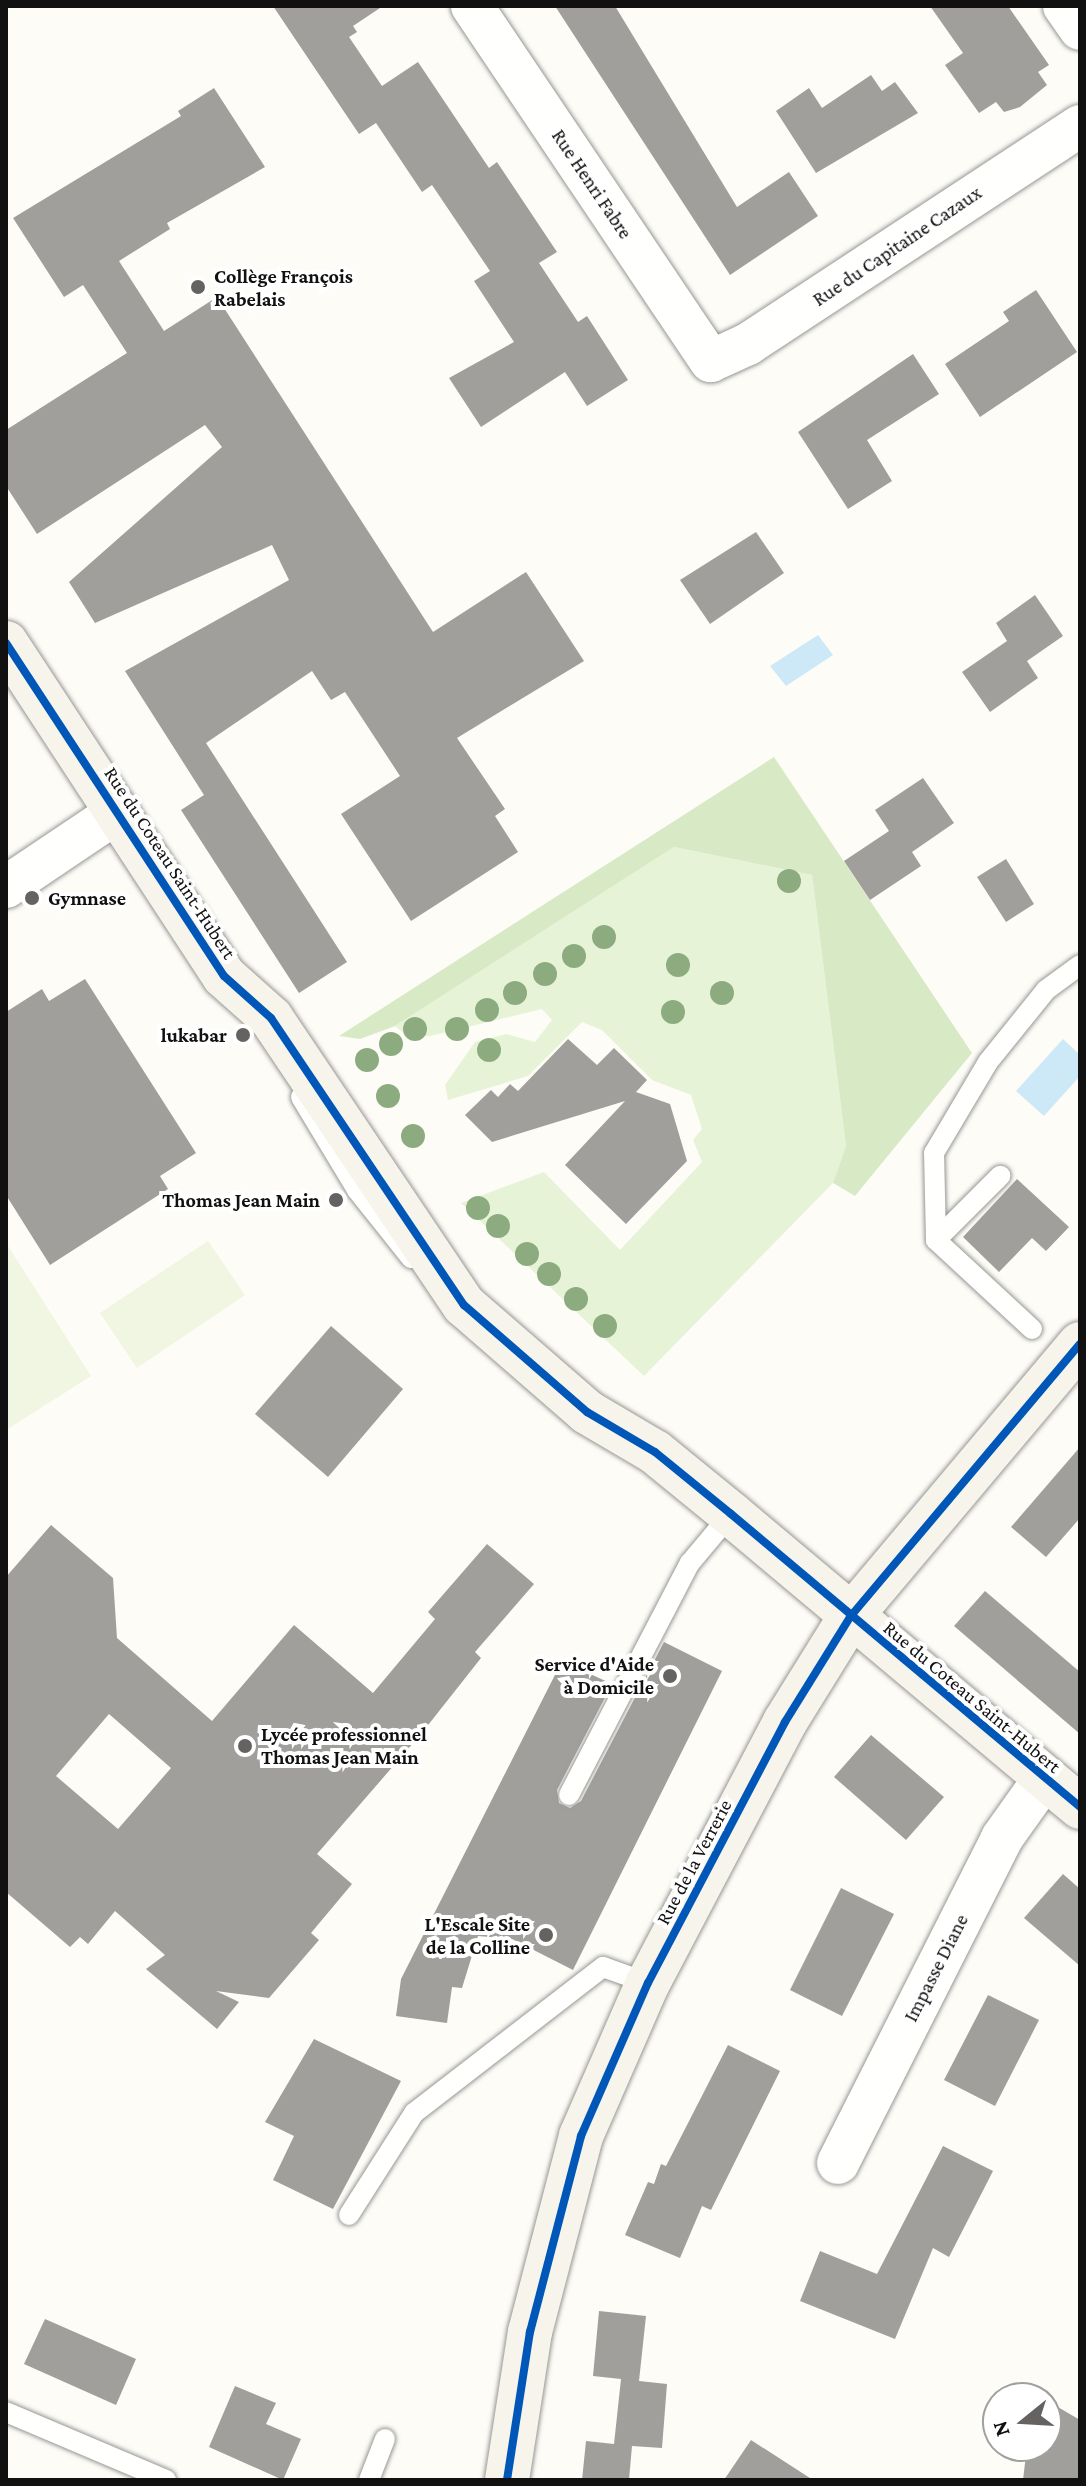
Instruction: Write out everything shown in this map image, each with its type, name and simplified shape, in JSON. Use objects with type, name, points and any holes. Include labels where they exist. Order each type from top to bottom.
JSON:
[{"type":"street","name":"Rue Henri Fabre","points":[[472,6],[711,361]]},
{"type":"street","points":[[1064,6],[1080,29]]},
{"type":"street","name":"Rue du Capitaine Cazaux","points":[[711,361],[748,344],[1080,126]]},
{"type":"street","name":"Rue du Coteau Saint-Hubert","points":[[6,643],[119,811],[224,976],[271,1018],[302,1073],[464,1305],[587,1412],[655,1452],[1080,1807]]},
{"type":"street","points":[[6,887],[119,811]]},
{"type":"street","name":"Rue de la Verrerie","points":[[507,2480],[530,2332],[581,2136],[648,1983],[785,1722],[850,1617],[1080,1344]]},
{"type":"street","name":"Impasse Diane","points":[[838,2163],[1002,1838],[1044,1779]]},
{"type":"lane","points":[[1032,1329],[936,1240],[934,1153],[988,1062],[1046,990],[1080,965]]},
{"type":"lane","points":[[936,1240],[1000,1176]]},
{"type":"lane","points":[[569,1795],[690,1563],[731,1514]]},
{"type":"lane","points":[[349,2215],[414,2113],[603,1967],[648,1983]]},
{"type":"lane","points":[[6,2412],[166,2480]]},
{"type":"lane","points":[[369,2480],[385,2439]]},
{"type":"green space","points":[[774,757],[972,1053],[855,1196],[833,1183],[846,1146],[812,875],[674,847],[395,1026],[360,1039],[339,1036]]},
{"type":"green space","points":[[674,847],[812,875],[846,1146],[833,1183],[644,1376],[461,1203],[544,1172],[620,1250],[702,1162],[693,1140],[702,1129],[691,1095],[652,1080],[602,1030],[582,1022],[528,1076],[448,1100],[445,1085],[475,1042],[506,1034],[535,1042],[552,1020],[542,1009],[430,1036],[407,1036],[395,1026]]},
{"type":"green space","points":[[208,1241],[245,1295],[137,1368],[100,1313]]},
{"type":"green space","points":[[6,1243],[91,1376],[6,1430]]},
{"type":"water","points":[[818,635],[833,655],[786,686],[770,666]]},
{"type":"water","points":[[1063,1039],[1080,1055],[1080,1076],[1044,1116],[1016,1091]]},
{"type":"building","points":[[273,6],[383,6],[353,26],[357,32],[349,37],[382,86],[418,62],[489,168],[497,162],[557,252],[539,263],[578,322],[587,316],[628,380],[587,406],[565,372],[481,427],[449,378],[514,342],[474,281],[490,271],[432,185],[422,192],[376,123],[359,134]]},
{"type":"building","points":[[555,6],[615,6],[737,207],[789,172],[818,216],[730,275]]},
{"type":"building","points":[[930,6],[1008,6],[1049,65],[1038,72],[1047,85],[1020,107],[1004,112],[996,102],[979,113],[945,65],[963,53]]},
{"type":"building","points":[[871,75],[882,91],[895,82],[918,113],[816,173],[776,111],[809,88],[822,108]]},
{"type":"building","points":[[214,88],[265,167],[167,223],[170,229],[119,261],[164,331],[217,297],[433,632],[526,572],[584,661],[457,738],[505,809],[495,816],[518,852],[411,921],[341,814],[400,776],[345,692],[331,700],[312,671],[206,743],[347,962],[299,993],[181,810],[204,795],[125,671],[289,580],[272,545],[95,623],[69,582],[222,447],[205,425],[37,534],[6,486],[6,430],[127,353],[83,285],[64,297],[13,218],[181,116],[178,111]]},
{"type":"building","points":[[1036,290],[1077,352],[980,417],[945,364],[1009,321],[1003,312]]},
{"type":"building","points":[[913,354],[939,394],[867,440],[892,481],[848,509],[798,432]]},
{"type":"building","points":[[756,532],[784,573],[710,624],[680,580]]},
{"type":"building","points":[[1035,595],[1063,636],[1027,661],[1038,678],[990,712],[962,672],[1007,641],[996,623]]},
{"type":"building","points":[[923,778],[954,823],[912,852],[921,866],[870,900],[844,861],[889,831],[875,810]]},
{"type":"building","points":[[1006,859],[1034,904],[1006,922],[977,877]]},
{"type":"building","points":[[85,979],[196,1153],[160,1176],[168,1189],[50,1265],[6,1195],[6,1012],[42,989],[49,1001]]},
{"type":"building","points":[[568,1039],[597,1065],[614,1048],[647,1080],[636,1092],[670,1104],[687,1161],[626,1224],[565,1165],[625,1101],[492,1142],[465,1115],[491,1090],[498,1097],[510,1084],[518,1091]]},
{"type":"building","points":[[1017,1179],[1069,1227],[1046,1251],[1032,1238],[999,1272],[963,1237]]},
{"type":"building","points":[[331,1326],[403,1389],[328,1477],[255,1414]]},
{"type":"building","points":[[1080,1447],[1080,1518],[1046,1557],[1011,1527]]},
{"type":"building","points":[[51,1525],[113,1578],[117,1638],[212,1721],[294,1625],[373,1693],[435,1619],[428,1612],[487,1544],[534,1584],[475,1652],[481,1658],[421,1734],[317,1854],[352,1884],[311,1933],[319,1940],[269,1998],[216,1991],[239,2002],[217,2029],[146,1969],[165,1955],[115,1911],[88,1944],[80,1937],[70,1947],[6,1892],[6,1577]],"holes":[[[109,1714],[171,1768],[118,1829],[56,1776]]]},
{"type":"building","points":[[985,1591],[1080,1672],[1080,1734],[954,1626]]},
{"type":"building","points":[[664,1642],[722,1671],[573,1970],[512,1939],[478,1936],[462,1988],[452,1987],[447,2023],[396,2016],[401,1979],[562,1661],[612,1684],[557,1790],[559,1803],[570,1808],[581,1801]]},
{"type":"building","points":[[871,1735],[944,1797],[906,1840],[834,1777]]},
{"type":"building","points":[[1063,1874],[1080,1889],[1080,1966],[1024,1918]]},
{"type":"building","points":[[841,1888],[894,1914],[842,2016],[790,1990]]},
{"type":"building","points":[[988,1995],[1039,2020],[995,2106],[944,2080]]},
{"type":"building","points":[[314,2039],[401,2081],[333,2209],[273,2180],[294,2136],[265,2122]]},
{"type":"building","points":[[728,2045],[780,2071],[711,2210],[702,2206],[680,2258],[625,2235],[648,2182],[654,2184],[661,2164],[666,2166]]},
{"type":"building","points":[[943,2146],[993,2171],[949,2257],[933,2248],[895,2339],[800,2301],[820,2251],[877,2274]]},
{"type":"building","points":[[599,2311],[646,2316],[639,2381],[667,2384],[662,2448],[632,2446],[629,2480],[582,2480],[586,2441],[614,2444],[621,2379],[593,2376]]},
{"type":"building","points":[[45,2319],[136,2359],[116,2405],[24,2364]]},
{"type":"building","points":[[235,2386],[276,2403],[266,2424],[301,2439],[283,2480],[209,2447]]},
{"type":"building","points":[[1062,2409],[1080,2420],[1080,2480],[1023,2480],[1025,2462],[1062,2462]]},
{"type":"building","points":[[751,2440],[813,2480],[724,2480]]},
{"type":"cycle path","points":[[6,643],[224,976],[271,1018],[464,1305],[587,1412],[655,1452],[1080,1807]]},
{"type":"cycle path","points":[[507,2480],[530,2332],[581,2136],[648,1983],[785,1722],[850,1617],[1080,1344]]},
{"type":"place","name":"Collège François Rabelais","points":[[198,287]]},
{"type":"place","name":"Gymnase","points":[[32,898]]},
{"type":"place","name":"lukabar","points":[[243,1035]]},
{"type":"place","name":"Thomas Jean Main","points":[[336,1200]]},
{"type":"place","name":"Service d'Aide à Domicile","points":[[670,1676]]},
{"type":"place","name":"Lycée professionnel Thomas Jean Main","points":[[245,1746]]},
{"type":"place","name":"L'Escale Site de la Colline","points":[[546,1935]]}]
